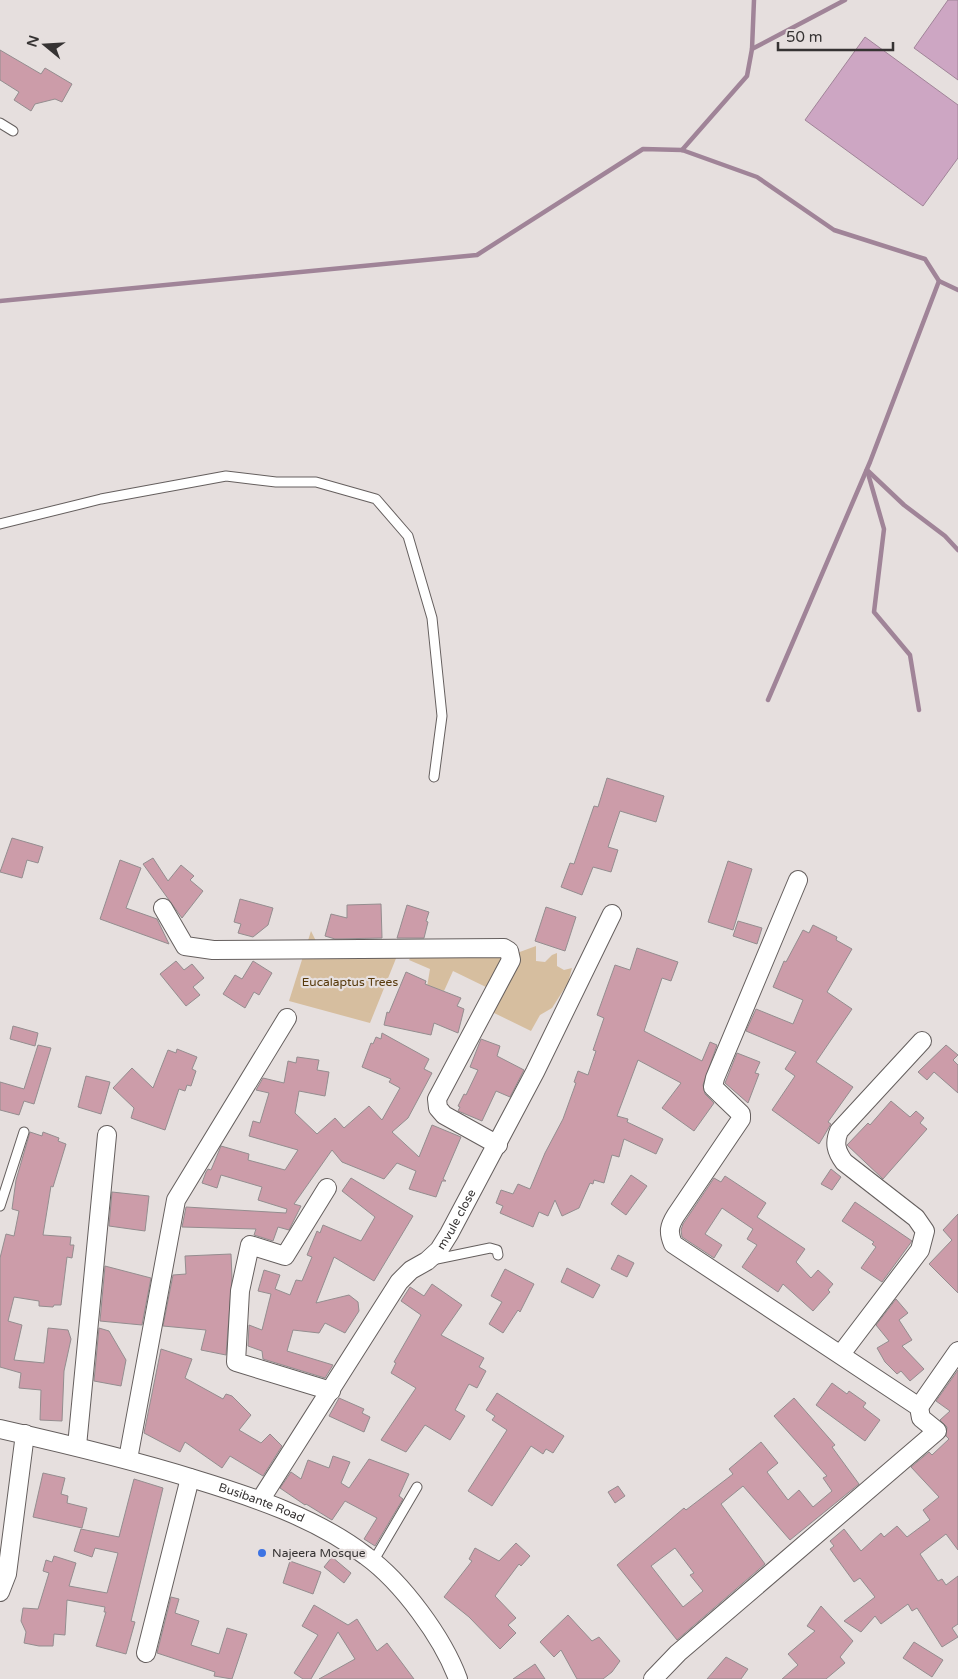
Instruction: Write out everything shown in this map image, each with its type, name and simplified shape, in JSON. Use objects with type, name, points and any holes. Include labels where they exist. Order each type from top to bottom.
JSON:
[{"type":"street","points":[[798,880],[715,1078],[713,1087],[741,1114],[741,1120],[670,1225],[669,1234],[673,1244],[919,1407]]},
{"type":"street","points":[[164,908],[185,946],[213,950],[504,948],[509,951],[511,960],[437,1099],[438,1108],[444,1115],[498,1144]]},
{"type":"street","name":"mvule close","points":[[261,1499],[400,1282],[411,1270],[427,1261],[443,1245],[498,1144],[612,914]]},
{"type":"street","points":[[128,1459],[176,1200],[287,1018]]},
{"type":"street","points":[[841,1354],[920,1250],[925,1231],[916,1218],[844,1162],[838,1154],[836,1140],[839,1130],[922,1041]]},
{"type":"street","points":[[77,1446],[107,1135]]},
{"type":"street","points":[[327,1188],[286,1256],[250,1245],[240,1292],[236,1362],[331,1391]]},
{"type":"street","points":[[653,1679],[678,1653],[937,1431],[921,1418],[919,1407],[958,1351]]},
{"type":"street","name":"Busibante Road","points":[[0,1429],[128,1459],[261,1499],[335,1536],[367,1556],[398,1588],[439,1638],[458,1679]]},
{"type":"street","points":[[0,1592],[7,1574],[25,1434]]},
{"type":"street","points":[[146,1653],[190,1478]]},
{"type":"lane","points":[[0,123],[13,131]]},
{"type":"lane","points":[[0,524],[101,499],[226,476],[276,482],[316,482],[376,499],[408,536],[432,618],[442,716],[434,777]]},
{"type":"lane","points":[[0,1206],[24,1132]]},
{"type":"lane","points":[[427,1261],[490,1248],[497,1250],[498,1255]]},
{"type":"lane","points":[[367,1556],[377,1555],[417,1487]]},
{"type":"green space","name":"Eucalaptus Trees","points":[[311,931],[316,941],[399,951],[370,1023],[289,1001]]},
{"type":"green space","points":[[536,946],[536,961],[545,962],[557,953],[557,966],[564,970],[572,968],[568,983],[552,1008],[540,1015],[531,1031],[488,1010],[517,953]]},
{"type":"green space","points":[[505,956],[488,988],[453,971],[444,991],[427,987],[430,969],[409,960],[411,957]]},
{"type":"shaded area","points":[[948,0],[958,0],[958,80],[914,48]]},
{"type":"shaded area","points":[[865,37],[958,105],[958,158],[923,206],[805,120]]},
{"type":"building","points":[[0,50],[41,74],[45,68],[72,84],[62,102],[55,99],[35,104],[31,111],[14,100],[19,92],[0,80]]},
{"type":"building","points":[[607,778],[664,796],[656,822],[620,811],[608,847],[618,850],[611,872],[593,867],[582,895],[561,887],[570,863],[574,864],[594,806],[598,807]]},
{"type":"building","points":[[12,838],[43,847],[38,863],[27,860],[22,878],[0,872]]},
{"type":"building","points":[[153,858],[168,881],[181,865],[194,876],[190,880],[203,891],[182,918],[143,864]]},
{"type":"building","points":[[120,860],[141,868],[126,908],[157,919],[169,944],[100,919]]},
{"type":"building","points":[[728,861],[752,869],[733,930],[708,922]]},
{"type":"building","points":[[240,899],[273,908],[268,925],[253,937],[238,933],[241,924],[234,922]]},
{"type":"building","points":[[381,904],[382,938],[335,939],[325,936],[331,914],[347,918],[347,905]]},
{"type":"building","points":[[407,905],[429,912],[424,938],[397,938]]},
{"type":"building","points":[[546,907],[576,917],[565,951],[535,941]]},
{"type":"building","points":[[738,921],[762,928],[757,944],[733,936]]},
{"type":"building","points":[[813,925],[837,937],[836,940],[852,949],[827,992],[852,1009],[816,1062],[853,1087],[828,1122],[831,1124],[819,1144],[772,1110],[795,1076],[785,1069],[796,1052],[746,1031],[756,1009],[793,1024],[803,1000],[773,987],[784,961],[786,962],[803,930],[809,933]]},
{"type":"building","points":[[637,948],[678,962],[671,981],[662,978],[644,1031],[702,1061],[710,1042],[717,1045],[703,1085],[705,1094],[714,1103],[694,1131],[662,1108],[681,1083],[638,1060],[617,1116],[628,1119],[627,1122],[663,1139],[656,1154],[624,1139],[619,1157],[612,1155],[604,1183],[594,1180],[593,1184],[590,1183],[579,1208],[562,1216],[555,1200],[548,1216],[539,1212],[533,1227],[500,1213],[503,1206],[496,1203],[501,1190],[513,1194],[518,1184],[530,1189],[545,1153],[563,1119],[576,1083],[574,1082],[578,1071],[588,1075],[596,1051],[593,1050],[604,1018],[597,1015],[615,965],[630,970]]},
{"type":"building","points":[[176,961],[184,970],[192,964],[204,978],[193,987],[200,995],[186,1006],[160,974]]},
{"type":"building","points":[[253,961],[272,973],[259,995],[254,992],[245,1008],[223,994],[235,975],[242,979]]},
{"type":"building","points":[[406,972],[426,981],[425,984],[461,998],[457,1006],[464,1009],[458,1033],[434,1023],[431,1035],[384,1025],[387,1012],[389,1013]]},
{"type":"building","points":[[13,1026],[38,1033],[35,1046],[10,1039]]},
{"type":"building","points":[[382,1033],[429,1059],[424,1069],[432,1073],[408,1118],[392,1132],[419,1157],[432,1125],[461,1137],[443,1179],[446,1181],[442,1181],[436,1197],[409,1189],[416,1171],[397,1163],[384,1179],[342,1162],[332,1150],[294,1204],[301,1206],[289,1230],[278,1227],[273,1241],[254,1235],[256,1229],[182,1227],[186,1207],[286,1213],[287,1209],[258,1200],[262,1187],[221,1175],[217,1188],[202,1183],[208,1169],[211,1170],[221,1146],[249,1154],[248,1160],[285,1170],[298,1150],[249,1136],[253,1121],[260,1123],[269,1093],[256,1090],[263,1078],[284,1083],[288,1061],[296,1063],[297,1057],[319,1060],[317,1070],[329,1072],[325,1096],[299,1091],[295,1113],[317,1134],[335,1118],[344,1128],[369,1106],[382,1120],[400,1088],[389,1082],[391,1079],[362,1067],[371,1043],[373,1044],[376,1037],[381,1039]]},
{"type":"building","points":[[481,1039],[500,1046],[497,1056],[524,1070],[510,1097],[496,1091],[482,1121],[458,1111],[460,1107],[458,1106],[464,1094],[466,1095],[478,1070],[470,1067]]},
{"type":"building","points":[[38,1045],[51,1048],[34,1104],[24,1101],[19,1115],[0,1110],[0,1082],[24,1089]]},
{"type":"building","points":[[946,1045],[958,1055],[953,1060],[958,1065],[958,1093],[934,1072],[927,1080],[918,1072]]},
{"type":"building","points":[[177,1049],[197,1057],[192,1069],[196,1071],[191,1086],[187,1085],[185,1091],[179,1089],[165,1130],[131,1118],[134,1108],[113,1088],[132,1068],[153,1088],[168,1050],[176,1053]]},
{"type":"building","points":[[737,1053],[760,1062],[755,1073],[759,1074],[748,1103],[725,1083]]},
{"type":"building","points":[[86,1076],[110,1082],[101,1114],[78,1107]]},
{"type":"building","points":[[891,1101],[910,1117],[916,1111],[924,1118],[920,1123],[927,1129],[883,1179],[847,1145],[868,1123],[870,1125]]},
{"type":"building","points":[[30,1132],[42,1136],[43,1132],[59,1138],[58,1141],[66,1144],[53,1187],[51,1186],[43,1235],[71,1237],[70,1245],[74,1245],[72,1258],[67,1257],[61,1305],[54,1305],[53,1307],[39,1306],[39,1301],[14,1297],[8,1321],[22,1325],[14,1360],[44,1363],[48,1328],[68,1330],[71,1339],[64,1371],[62,1421],[40,1420],[41,1390],[19,1388],[21,1373],[0,1367],[0,1258],[6,1234],[14,1236],[19,1211],[12,1209],[16,1180]]},
{"type":"building","points":[[831,1169],[841,1177],[832,1190],[821,1184]]},
{"type":"building","points":[[631,1175],[647,1186],[626,1215],[611,1204]]},
{"type":"building","points":[[725,1176],[766,1203],[757,1217],[805,1249],[796,1262],[811,1278],[818,1270],[833,1284],[828,1290],[830,1292],[813,1311],[783,1284],[778,1292],[742,1267],[757,1245],[747,1239],[753,1229],[722,1208],[705,1234],[722,1245],[714,1258],[682,1237],[681,1230],[683,1224],[714,1178],[721,1182]]},
{"type":"building","points":[[351,1178],[413,1216],[374,1281],[334,1257],[316,1303],[349,1295],[358,1302],[359,1311],[345,1333],[325,1323],[319,1333],[293,1330],[287,1351],[333,1365],[325,1378],[263,1359],[262,1351],[248,1346],[249,1325],[262,1330],[271,1294],[258,1291],[264,1270],[280,1275],[275,1289],[290,1295],[296,1280],[302,1281],[312,1257],[307,1255],[317,1231],[320,1233],[323,1225],[361,1241],[375,1217],[342,1191]]},
{"type":"building","points":[[112,1192],[149,1196],[145,1231],[109,1226]]},
{"type":"building","points":[[855,1202],[912,1241],[882,1282],[861,1268],[876,1247],[872,1244],[874,1242],[842,1221]]},
{"type":"building","points":[[958,1214],[958,1293],[929,1264],[952,1240],[943,1230]]},
{"type":"building","points":[[231,1254],[232,1278],[226,1355],[201,1350],[206,1330],[163,1326],[173,1275],[186,1274],[185,1256]]},
{"type":"building","points":[[618,1255],[634,1263],[627,1277],[611,1269]]},
{"type":"building","points":[[105,1266],[151,1278],[142,1325],[100,1321]]},
{"type":"building","points":[[567,1268],[600,1285],[593,1298],[561,1282]]},
{"type":"building","points":[[505,1269],[534,1284],[520,1312],[518,1310],[503,1333],[489,1324],[502,1302],[491,1296]]},
{"type":"building","points":[[432,1284],[462,1305],[441,1335],[484,1358],[479,1367],[486,1371],[477,1388],[469,1384],[455,1410],[465,1416],[450,1440],[425,1425],[406,1452],[381,1440],[416,1388],[391,1373],[396,1363],[394,1362],[421,1315],[401,1301],[410,1287],[424,1296]]},
{"type":"building","points":[[896,1299],[908,1313],[899,1320],[912,1340],[902,1346],[924,1369],[910,1381],[901,1371],[897,1374],[885,1362],[877,1348],[889,1341],[876,1325]]},
{"type":"building","points":[[99,1328],[109,1331],[126,1360],[121,1386],[94,1381]]},
{"type":"building","points":[[161,1349],[192,1359],[185,1378],[223,1399],[226,1394],[232,1396],[251,1415],[239,1430],[261,1443],[270,1434],[282,1446],[263,1476],[230,1456],[222,1468],[185,1442],[180,1452],[144,1433]]},
{"type":"building","points":[[958,1370],[958,1550],[946,1534],[920,1554],[938,1581],[942,1579],[946,1585],[958,1576],[958,1624],[952,1628],[958,1637],[942,1647],[917,1608],[912,1611],[908,1604],[881,1624],[875,1616],[861,1632],[844,1621],[875,1597],[860,1578],[854,1582],[830,1549],[834,1546],[830,1541],[844,1529],[861,1551],[881,1533],[884,1537],[897,1526],[907,1537],[930,1520],[923,1510],[939,1497],[911,1467],[929,1452],[932,1455],[949,1439],[946,1436],[947,1427],[940,1420],[950,1411],[936,1401]]},
{"type":"building","points":[[832,1383],[847,1394],[849,1391],[866,1403],[863,1407],[880,1420],[865,1441],[816,1405]]},
{"type":"building","points":[[497,1393],[564,1436],[553,1453],[546,1449],[543,1454],[531,1446],[492,1506],[468,1491],[507,1430],[492,1420],[495,1416],[486,1410]]},
{"type":"building","points":[[339,1398],[364,1409],[362,1413],[370,1417],[364,1432],[329,1416]]},
{"type":"building","points":[[794,1398],[835,1445],[832,1447],[859,1484],[790,1540],[743,1486],[721,1504],[765,1564],[677,1640],[617,1565],[684,1508],[686,1510],[733,1474],[729,1469],[761,1442],[778,1463],[767,1472],[788,1500],[799,1490],[813,1507],[832,1491],[823,1478],[827,1476],[774,1416]],"holes":[[[675,1548],[694,1573],[690,1575],[703,1591],[683,1607],[651,1566]]]},
{"type":"building","points":[[333,1456],[350,1462],[341,1483],[349,1488],[369,1459],[409,1474],[399,1496],[403,1499],[375,1546],[364,1539],[377,1518],[345,1501],[332,1520],[280,1488],[291,1472],[301,1479],[308,1460],[329,1468]]},
{"type":"building","points":[[43,1473],[65,1478],[61,1494],[68,1496],[67,1503],[87,1508],[82,1528],[33,1517]]},
{"type":"building","points":[[134,1479],[163,1488],[131,1621],[135,1622],[126,1654],[96,1646],[106,1612],[104,1612],[105,1607],[67,1600],[65,1635],[54,1634],[53,1646],[24,1643],[26,1632],[21,1621],[23,1608],[38,1609],[49,1573],[43,1571],[46,1560],[52,1562],[54,1556],[76,1563],[69,1586],[107,1593],[118,1553],[95,1548],[92,1557],[74,1551],[81,1529],[119,1537]]},
{"type":"building","points":[[618,1486],[625,1496],[615,1503],[608,1492]]},
{"type":"building","points":[[516,1543],[530,1556],[521,1566],[519,1564],[495,1596],[516,1618],[508,1625],[516,1633],[500,1649],[469,1617],[444,1597],[472,1561],[469,1559],[475,1548],[499,1561]]},
{"type":"building","points":[[332,1557],[351,1573],[344,1583],[324,1567]]},
{"type":"building","points":[[290,1561],[321,1572],[313,1594],[283,1583]]},
{"type":"building","points":[[171,1597],[179,1599],[175,1613],[199,1621],[191,1645],[219,1654],[227,1628],[247,1634],[232,1679],[214,1676],[215,1672],[157,1653]]},
{"type":"building","points":[[314,1605],[348,1625],[357,1619],[377,1651],[387,1643],[414,1679],[319,1679],[355,1659],[338,1632],[311,1679],[303,1679],[294,1673],[318,1635],[302,1626]]},
{"type":"building","points":[[821,1606],[853,1641],[840,1657],[845,1663],[826,1679],[782,1679],[798,1665],[788,1654],[815,1631],[807,1626]]},
{"type":"building","points":[[568,1615],[592,1641],[599,1637],[620,1661],[612,1672],[603,1679],[577,1679],[561,1650],[554,1657],[540,1642]]},
{"type":"building","points":[[914,1642],[943,1660],[932,1677],[903,1658]]},
{"type":"building","points":[[726,1657],[748,1669],[741,1679],[707,1679]]},
{"type":"building","points":[[535,1664],[545,1679],[513,1679]]},
{"type":"waterway","points":[[752,49],[754,0]]},
{"type":"waterway","points":[[682,150],[747,76],[752,49],[845,0]]},
{"type":"waterway","points":[[0,301],[477,255],[643,149],[682,150],[757,177],[834,230],[925,259],[939,281],[958,290]]},
{"type":"waterway","points":[[768,700],[870,462],[939,281]]},
{"type":"waterway","points":[[867,470],[884,529],[874,612],[910,655],[919,710]]},
{"type":"waterway","points":[[867,470],[904,505],[945,536],[958,550]]},
{"type":"place","name":"Najeera Mosque","points":[[262,1553]]}]
